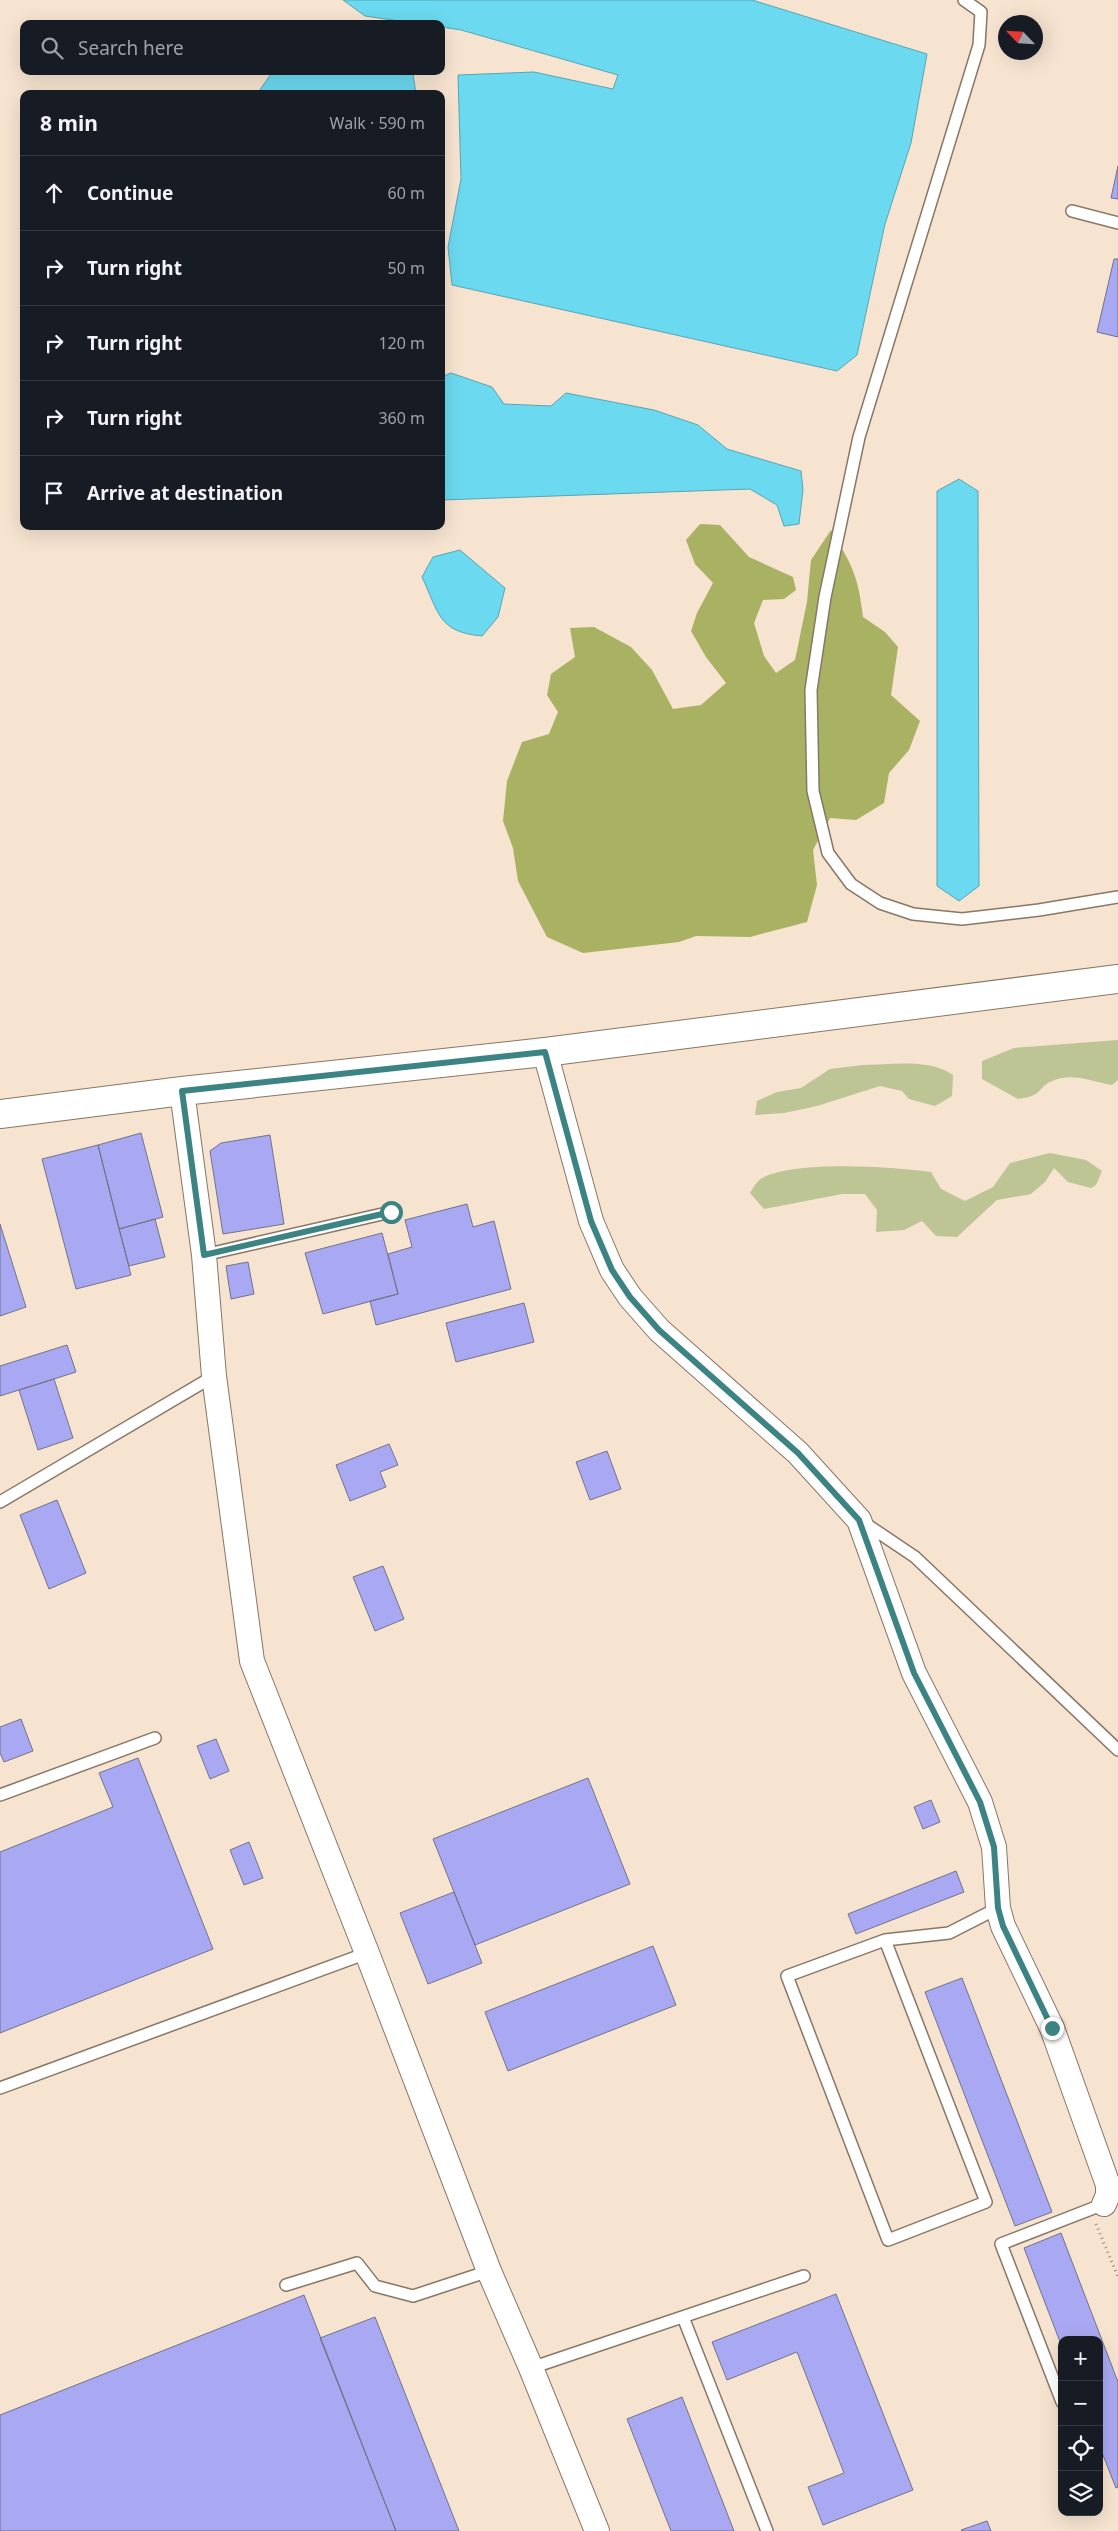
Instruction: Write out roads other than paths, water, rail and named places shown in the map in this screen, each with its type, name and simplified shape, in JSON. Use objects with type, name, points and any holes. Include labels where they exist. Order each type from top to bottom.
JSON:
[{"type":"street","points":[[0,1114],[182,1091],[545,1052],[1118,979]]},
{"type":"street","points":[[545,1052],[591,1221],[612,1270],[630,1297],[659,1330],[798,1453],[859,1520],[914,1673],[980,1802],[994,1847],[998,1908],[1003,1926],[1052,2028],[1108,2185],[1105,2205]]},
{"type":"street","points":[[182,1091],[204,1255],[214,1376],[252,1661],[367,1953],[488,2272],[531,2368],[597,2531]]},
{"type":"lane","points":[[964,0],[981,12],[979,45],[859,437],[825,597],[810,690],[813,791],[828,853],[851,884],[880,903],[913,914],[962,919],[1039,910],[1118,897]]},
{"type":"lane","points":[[1072,211],[1118,223]]},
{"type":"lane","points":[[204,1255],[391,1212]]},
{"type":"lane","points":[[0,1502],[214,1376]]},
{"type":"lane","points":[[859,1520],[915,1557],[1118,1750]]},
{"type":"lane","points":[[0,1795],[155,1738]]},
{"type":"lane","points":[[886,1940],[986,2202],[888,2240],[787,1976],[886,1940],[949,1933],[998,1908]]},
{"type":"lane","points":[[0,2088],[367,1953]]},
{"type":"lane","points":[[1058,2392],[1001,2244],[1105,2205]]},
{"type":"lane","points":[[286,2285],[357,2263],[375,2286],[413,2296],[488,2272]]},
{"type":"lane","points":[[531,2368],[804,2276]]},
{"type":"lane","points":[[683,2317],[767,2531]]},
{"type":"water","points":[[343,0],[752,0],[927,54],[911,143],[885,224],[857,355],[837,371],[452,285],[448,247],[461,179],[458,75],[534,72],[613,89],[618,75],[461,30],[445,28],[445,20],[392,20],[365,16]]},
{"type":"water","points":[[270,75],[413,75],[415,90],[260,90]]},
{"type":"water","points":[[451,373],[492,387],[504,404],[551,406],[566,393],[654,410],[698,425],[727,449],[801,471],[803,490],[799,524],[784,526],[777,505],[750,489],[445,500],[445,375]]},
{"type":"water","points":[[959,479],[978,491],[979,886],[959,901],[937,886],[937,491]]},
{"type":"water","points":[[460,550],[505,588],[498,617],[482,636],[467,634],[448,625],[437,610],[422,577],[433,557]]}]
